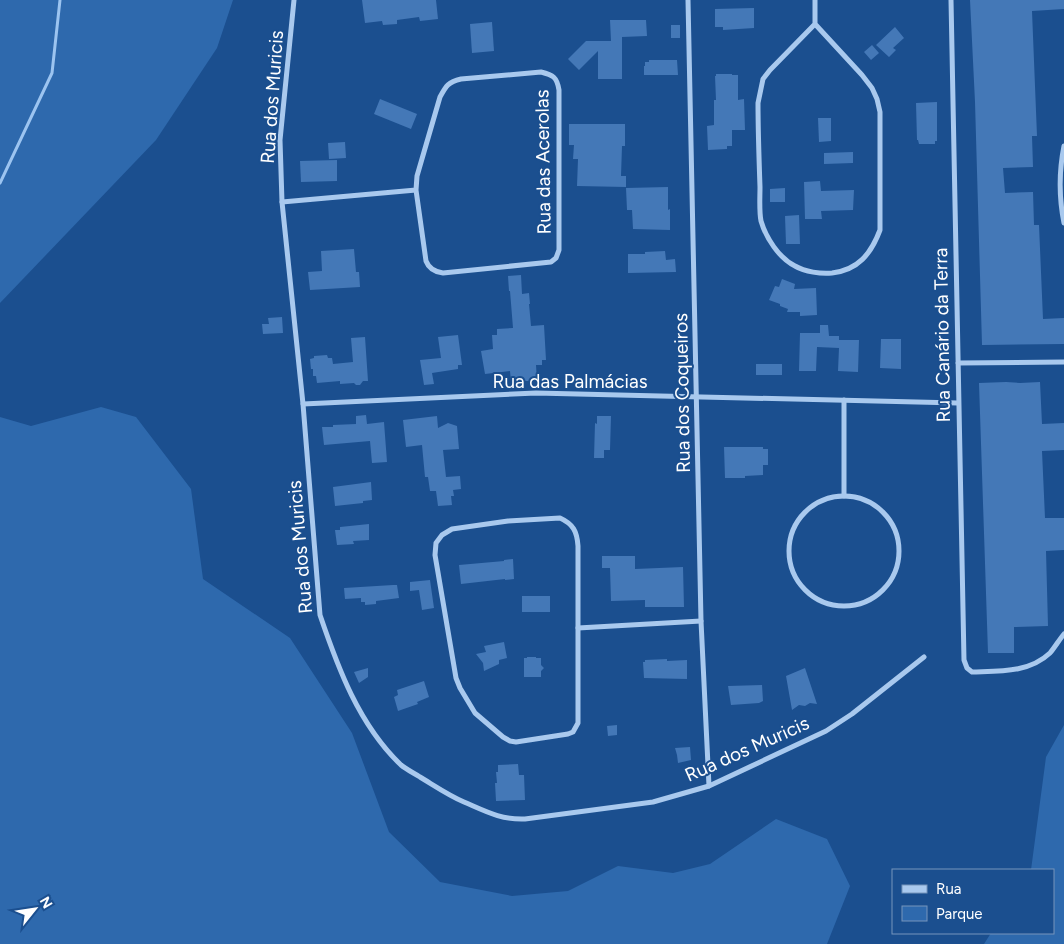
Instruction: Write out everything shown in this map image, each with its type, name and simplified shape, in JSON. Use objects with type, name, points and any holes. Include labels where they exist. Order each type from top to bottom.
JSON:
[{"type":"street","name":"Rua dos Muricis","points":[[294,0],[280,140],[282,202],[303,404],[320,615],[334,655],[359,710],[381,742],[402,766],[450,795],[500,817],[525,819],[653,802],[709,786],[826,731],[852,714],[924,657]]},
{"type":"street","name":"Rua dos Coqueiros","points":[[688,0],[701,621],[709,786]]},
{"type":"street","points":[[815,0],[815,24],[872,88],[880,112],[880,230],[864,258],[855,266],[841,272],[827,273],[803,270],[794,266],[773,245],[767,236],[761,220],[758,103],[760,90],[770,70],[815,24]]},
{"type":"street","name":"Rua Canário da Terra","points":[[950,0],[964,660],[967,668],[972,672],[1008,671],[1028,666],[1040,661],[1051,652],[1064,634]]},
{"type":"street","name":"Rua das Acerolas","points":[[541,72],[549,74],[558,82],[558,250],[554,261],[443,273],[437,272],[426,261],[416,190],[417,176],[440,97],[451,81],[541,72]]},
{"type":"street","points":[[1064,146],[1060,186],[1064,223]]},
{"type":"street","points":[[282,202],[416,190]]},
{"type":"street","points":[[958,363],[1064,362]]},
{"type":"street","name":"Rua das Palmácias","points":[[303,404],[536,393],[958,403]]},
{"type":"street","points":[[844,400],[844,496]]},
{"type":"street","points":[[844,496],[863,500],[880,510],[892,525],[896,534],[899,554],[895,573],[884,589],[868,601],[859,605],[849,606],[820,601],[808,592],[798,582],[790,563],[789,554],[792,534],[795,525],[801,517],[824,499],[844,496]]},
{"type":"street","points":[[560,518],[568,522],[577,535],[578,628],[579,718],[573,732],[516,742],[503,737],[475,713],[467,702],[456,678],[434,555],[436,543],[442,535],[452,528],[508,521],[560,518]]},
{"type":"street","points":[[578,628],[701,621]]},
{"type":"green space","points":[[0,0],[233,0],[217,48],[156,140],[0,303]]},
{"type":"green space","points":[[101,407],[136,417],[191,489],[203,579],[290,638],[352,733],[389,832],[440,882],[512,896],[568,891],[618,866],[673,873],[710,864],[776,819],[827,839],[850,886],[827,944],[0,944],[0,417],[31,426]]},
{"type":"green space","points":[[1064,725],[1064,944],[984,944],[990,934],[1054,934],[1054,869],[1031,869],[1046,757]]},
{"type":"building","points":[[362,0],[436,0],[438,19],[420,21],[419,17],[397,20],[397,24],[383,25],[382,21],[365,23]]},
{"type":"building","points":[[970,0],[1064,0],[1064,9],[1032,11],[1037,136],[1032,136],[1033,167],[1003,168],[1005,193],[1033,192],[1034,225],[1039,225],[1043,319],[1064,318],[1064,344],[982,345]]},
{"type":"building","points":[[754,8],[754,28],[723,30],[723,27],[715,27],[715,9]]},
{"type":"building","points":[[610,20],[646,20],[647,36],[622,37],[622,79],[598,79],[598,51],[579,70],[568,59],[586,41],[611,41]]},
{"type":"building","points":[[492,22],[494,51],[472,53],[470,24]]},
{"type":"building","points":[[671,25],[680,25],[680,38],[671,38]]},
{"type":"building","points":[[895,27],[904,38],[893,48],[896,50],[889,57],[876,45]]},
{"type":"building","points":[[872,45],[879,53],[871,60],[864,52]]},
{"type":"building","points":[[649,60],[677,60],[678,75],[644,75],[645,62],[649,62]]},
{"type":"building","points":[[716,74],[738,75],[738,100],[744,99],[745,130],[732,130],[732,146],[727,146],[727,149],[708,150],[707,126],[714,125]]},
{"type":"building","points":[[380,99],[417,114],[411,129],[374,114]]},
{"type":"building","points":[[937,102],[937,141],[935,141],[935,144],[919,144],[917,140],[916,103]]},
{"type":"building","points":[[818,118],[831,118],[831,141],[819,142]]},
{"type":"building","points":[[569,124],[625,124],[625,146],[622,146],[621,176],[626,176],[626,187],[577,186],[578,159],[573,159],[574,145],[569,145]]},
{"type":"building","points":[[345,142],[346,158],[329,159],[328,143]]},
{"type":"building","points":[[853,152],[853,163],[824,164],[824,153]]},
{"type":"building","points":[[337,160],[337,181],[301,182],[300,161]]},
{"type":"building","points":[[820,181],[821,191],[854,190],[853,210],[821,211],[822,219],[805,219],[804,182]]},
{"type":"building","points":[[668,187],[670,230],[633,229],[632,210],[627,210],[626,188]]},
{"type":"building","points":[[785,188],[785,202],[770,202],[770,189]]},
{"type":"building","points":[[799,215],[800,244],[786,244],[785,216]]},
{"type":"building","points":[[354,249],[356,272],[359,272],[360,287],[310,290],[308,272],[322,271],[321,251]]},
{"type":"building","points":[[665,251],[666,260],[675,259],[676,272],[628,273],[628,254]]},
{"type":"building","points":[[521,275],[522,294],[529,293],[531,326],[544,325],[546,360],[542,360],[542,365],[536,365],[537,381],[511,381],[510,371],[485,374],[481,351],[493,349],[492,335],[497,335],[497,329],[513,328],[508,276]]},
{"type":"building","points":[[782,279],[795,284],[794,289],[816,288],[817,315],[800,316],[800,312],[787,312],[788,309],[769,300],[775,286],[779,287]]},
{"type":"building","points":[[282,317],[283,333],[263,334],[262,324],[269,324],[268,318]]},
{"type":"building","points":[[820,325],[828,325],[829,336],[839,336],[839,340],[859,340],[858,372],[838,371],[839,348],[817,347],[816,371],[799,371],[800,333],[820,333]]},
{"type":"building","points":[[458,335],[462,365],[458,365],[458,369],[432,373],[434,384],[424,385],[420,360],[441,358],[438,337]]},
{"type":"building","points":[[365,337],[368,381],[363,381],[360,385],[354,383],[340,384],[340,381],[317,383],[316,376],[313,376],[310,359],[314,358],[314,356],[327,355],[328,358],[332,358],[333,364],[353,362],[351,338]]},
{"type":"building","points":[[881,339],[901,339],[901,369],[880,368]]},
{"type":"building","points":[[756,364],[782,364],[782,375],[756,375]]},
{"type":"building","points":[[1040,382],[1042,424],[1064,423],[1064,450],[1042,451],[1045,518],[1064,518],[1064,550],[1046,551],[1048,626],[1014,627],[1014,653],[988,653],[979,383]]},
{"type":"building","points":[[366,415],[367,424],[384,422],[387,462],[372,463],[370,441],[324,445],[322,427],[356,424],[356,416]]},
{"type":"building","points":[[437,416],[438,428],[448,423],[457,426],[459,449],[443,450],[446,477],[460,476],[461,489],[453,490],[454,496],[451,496],[452,505],[438,506],[436,491],[430,491],[428,477],[425,477],[422,445],[406,447],[403,420]]},
{"type":"building","points":[[597,416],[611,416],[610,450],[604,450],[604,458],[594,458]]},
{"type":"building","points":[[724,447],[763,447],[763,449],[768,449],[768,465],[763,465],[763,475],[745,476],[745,478],[725,478]]},
{"type":"building","points":[[371,482],[372,500],[363,501],[363,503],[335,506],[333,487]]},
{"type":"building","points":[[369,524],[369,540],[353,541],[354,544],[337,545],[335,530],[340,530],[340,527]]},
{"type":"building","points":[[602,556],[635,556],[635,569],[683,567],[684,607],[645,607],[645,600],[611,601],[610,568],[602,568]]},
{"type":"building","points":[[513,559],[514,579],[461,584],[459,565]]},
{"type":"building","points":[[430,580],[434,608],[422,610],[419,590],[410,591],[410,582]]},
{"type":"building","points":[[397,585],[399,598],[376,601],[376,604],[365,605],[365,602],[361,602],[361,598],[345,599],[344,588]]},
{"type":"building","points":[[522,596],[550,596],[550,612],[522,612]]},
{"type":"building","points":[[504,642],[507,658],[499,660],[499,664],[484,671],[483,663],[476,654],[486,652],[484,646]]},
{"type":"building","points":[[524,658],[541,658],[541,665],[544,668],[541,671],[541,677],[524,677]]},
{"type":"building","points":[[667,659],[667,661],[687,660],[687,679],[644,678],[643,662],[645,660]]},
{"type":"building","points":[[368,668],[368,677],[359,683],[354,672]]},
{"type":"building","points":[[805,668],[817,704],[799,705],[792,710],[786,676]]},
{"type":"building","points":[[424,681],[429,697],[417,702],[418,704],[398,711],[394,697],[398,695],[397,690]]},
{"type":"building","points":[[762,685],[763,701],[731,705],[728,686]]},
{"type":"building","points":[[617,725],[617,735],[608,736],[607,726]]},
{"type":"building","points":[[690,747],[691,760],[678,763],[675,748]]},
{"type":"building","points":[[518,764],[519,775],[524,775],[525,800],[496,801],[495,783],[497,783],[496,772],[498,772],[498,765]]},
{"type":"waterway","points":[[0,183],[52,73],[60,0]]}]
